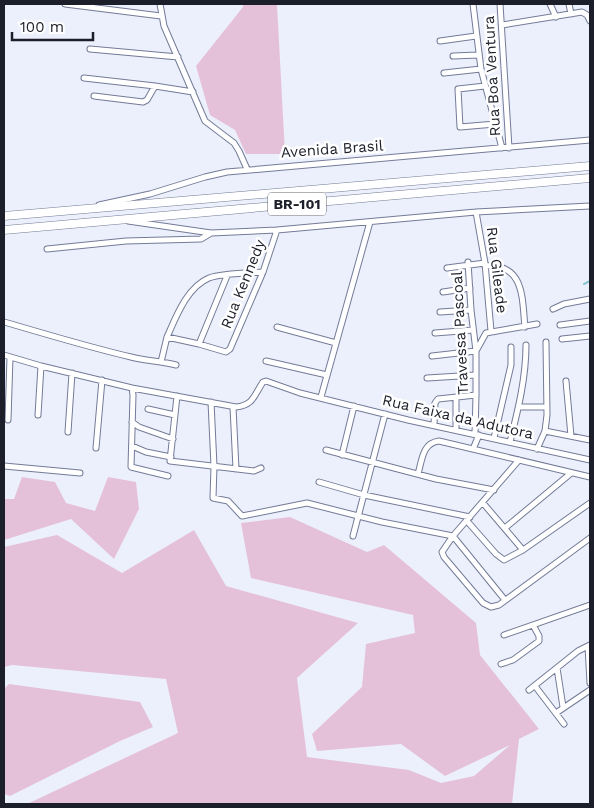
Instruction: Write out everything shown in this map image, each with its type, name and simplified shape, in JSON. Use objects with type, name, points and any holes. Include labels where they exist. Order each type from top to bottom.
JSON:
[{"type":"highway","name":"Avenida Brasil","points":[[4,216],[590,166]]},
{"type":"highway","name":"BR-101","points":[[4,230],[590,178]]},
{"type":"street","points":[[65,4],[161,16]]},
{"type":"street","points":[[160,4],[164,26],[205,122],[234,143],[247,169]]},
{"type":"street","points":[[473,4],[478,55],[502,148]]},
{"type":"street","name":"Rua Boa Ventura","points":[[500,4],[509,148]]},
{"type":"street","points":[[550,4],[556,18]]},
{"type":"street","points":[[568,4],[571,14]]},
{"type":"street","points":[[502,25],[586,13],[590,21]]},
{"type":"street","points":[[440,41],[476,36]]},
{"type":"street","points":[[90,49],[178,57]]},
{"type":"street","points":[[453,56],[478,55]]},
{"type":"street","points":[[444,72],[481,69]]},
{"type":"street","points":[[84,78],[193,92]]},
{"type":"street","points":[[94,96],[143,102],[150,97],[155,86]]},
{"type":"street","points":[[485,86],[460,88],[457,91],[460,126],[464,128],[495,124]]},
{"type":"street","name":"Avenida Brasil","points":[[81,209],[150,194],[205,176],[247,169],[590,140]]},
{"type":"street","points":[[112,219],[211,233],[278,230],[476,212],[590,206]]},
{"type":"street","name":"Rua Gileade","points":[[476,212],[485,265],[491,331]]},
{"type":"street","points":[[321,397],[370,222]]},
{"type":"street","name":"Rua Kennedy","points":[[199,344],[226,352],[232,347],[278,230]]},
{"type":"street","points":[[47,250],[126,241],[201,239],[211,233]]},
{"type":"street","points":[[448,268],[468,263],[485,265]]},
{"type":"street","name":"Travessa Pascoal","points":[[468,263],[476,351],[477,434],[474,449]]},
{"type":"street","name":"Rua Gileade","points":[[485,265],[496,266],[509,271],[516,279],[521,290],[524,327]]},
{"type":"street","points":[[161,362],[167,337],[177,313],[196,288],[212,277],[263,272]]},
{"type":"street","points":[[167,337],[199,344],[227,276]]},
{"type":"street","points":[[443,292],[470,288]]},
{"type":"street","points":[[553,309],[564,304],[590,299]]},
{"type":"street","points":[[440,312],[471,310]]},
{"type":"street","points":[[560,325],[590,321]]},
{"type":"street","points":[[4,322],[142,360],[176,366]]},
{"type":"street","name":"Rua Gileade","points":[[476,351],[482,336],[486,333],[537,324]]},
{"type":"street","points":[[277,326],[336,344]]},
{"type":"street","points":[[435,333],[473,330]]},
{"type":"street","points":[[562,339],[590,336]]},
{"type":"street","points":[[537,448],[544,430],[547,407],[546,342]]},
{"type":"street","points":[[510,442],[525,374],[526,345]]},
{"type":"street","points":[[494,438],[511,365],[511,348]]},
{"type":"street","points":[[432,356],[476,351]]},
{"type":"street","points":[[4,355],[132,388],[233,407],[236,469]]},
{"type":"street","points":[[8,420],[10,356]]},
{"type":"street","points":[[266,361],[327,375]]},
{"type":"street","points":[[38,415],[41,366]]},
{"type":"street","points":[[68,432],[72,373]]},
{"type":"street","points":[[428,378],[476,375]]},
{"type":"street","points":[[96,448],[102,380]]},
{"type":"street","name":"Rua Faixa da Adutora","points":[[233,407],[245,406],[250,403],[263,382],[266,381],[290,390],[385,414],[590,460]]},
{"type":"street","points":[[566,381],[571,436]]},
{"type":"street","points":[[132,388],[131,467],[168,476]]},
{"type":"street","points":[[434,425],[434,408],[438,399],[476,395]]},
{"type":"street","points":[[177,396],[170,461],[254,471],[261,468]]},
{"type":"street","points":[[456,397],[456,429]]},
{"type":"street","points":[[211,402],[214,466],[213,498],[228,501],[242,516],[307,503],[453,536],[505,600]]},
{"type":"street","points":[[342,454],[354,406]]},
{"type":"street","points":[[519,407],[547,407]]},
{"type":"street","points":[[148,410],[175,415]]},
{"type":"street","points":[[353,536],[385,414]]},
{"type":"street","points":[[132,422],[140,427],[173,439]]},
{"type":"street","points":[[544,430],[590,440]]},
{"type":"street","name":"Rua Faixa da Adutora","points":[[418,474],[425,448],[433,442],[445,442],[590,478]]},
{"type":"street","points":[[132,446],[146,452],[171,457]]},
{"type":"street","points":[[326,450],[418,474],[494,490]]},
{"type":"street","points":[[519,460],[453,536],[442,552],[447,562],[483,603],[493,606],[505,600],[590,538]]},
{"type":"street","points":[[4,466],[80,473]]},
{"type":"street","points":[[504,528],[570,474]]},
{"type":"street","points":[[319,482],[364,495],[468,519],[496,554],[504,560],[523,550],[590,503]]},
{"type":"street","points":[[483,503],[523,550]]},
{"type":"street","points":[[504,635],[590,605]]},
{"type":"street","points":[[501,664],[513,660],[539,641],[539,636],[532,625]]},
{"type":"street","points":[[529,690],[578,651],[589,645],[590,684]]},
{"type":"street","points":[[557,668],[563,707]]},
{"type":"street","points":[[535,686],[564,724]]},
{"type":"street","points":[[556,713],[590,690]]},
{"type":"shaded area","points":[[243,4],[277,4],[285,154],[246,154],[235,130],[210,115],[196,66],[243,7]]},
{"type":"shaded area","points":[[22,477],[55,482],[66,503],[95,511],[108,477],[136,482],[139,509],[114,559],[71,519],[4,540],[4,499],[14,499]]},
{"type":"shaded area","points":[[290,517],[367,552],[384,545],[476,623],[480,655],[539,729],[519,739],[512,804],[27,804],[178,733],[166,679],[12,665],[4,667],[4,547],[57,535],[122,573],[194,530],[226,586],[358,623],[297,678],[307,757],[409,770],[441,783],[474,776],[510,745],[445,776],[401,744],[317,751],[312,734],[362,687],[366,644],[415,633],[413,615],[251,578],[241,523]]},
{"type":"shaded area","points":[[9,684],[140,702],[153,727],[120,741],[10,796],[4,794],[4,689]]},
{"type":"waterway","points":[[584,284],[590,281]]}]
